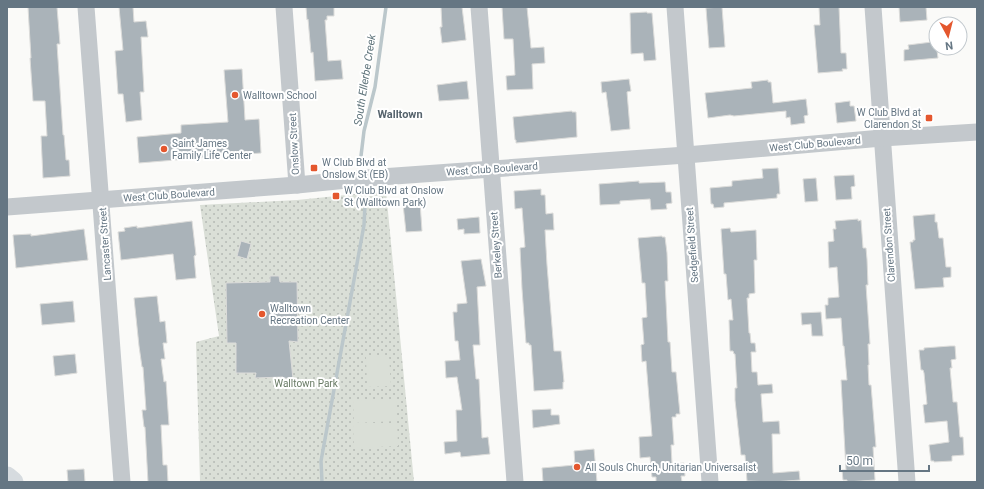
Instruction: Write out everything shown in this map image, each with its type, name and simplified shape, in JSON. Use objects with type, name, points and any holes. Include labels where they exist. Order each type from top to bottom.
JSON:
[{"type":"main road","points":[[7,477],[13,482]]},
{"type":"street","name":"Lancaster Street","points":[[86,7],[122,482]]},
{"type":"street","name":"Onslow Street","points":[[284,7],[297,185]]},
{"type":"street","name":"Berkeley Street","points":[[479,7],[490,169],[515,482]]},
{"type":"street","name":"Sedgefield Street","points":[[675,7],[710,482]]},
{"type":"street","name":"Clarendon Street","points":[[872,7],[907,482]]},
{"type":"street","name":"West Club Boulevard","points":[[7,207],[297,185],[366,178],[686,155],[882,138],[977,132]]},
{"type":"green space","name":"Walltown Park","points":[[386,191],[414,482],[200,482],[196,342],[219,336],[200,205],[297,200]]},
{"type":"green space","points":[[389,356],[391,386],[367,387],[366,357]]},
{"type":"green space","points":[[396,399],[397,421],[354,423],[353,401]]},
{"type":"green space","points":[[397,423],[398,446],[354,448],[353,425]]},
{"type":"building","points":[[28,7],[57,7],[60,44],[57,44],[63,135],[66,160],[69,160],[70,176],[43,178],[41,136],[47,136],[45,101],[33,101]]},
{"type":"building","points":[[119,7],[133,7],[134,22],[146,21],[148,37],[141,37],[144,92],[140,92],[142,120],[126,122],[123,94],[118,94],[115,51],[123,50]]},
{"type":"building","points":[[306,7],[334,7],[334,16],[327,16],[327,20],[325,20],[328,61],[341,60],[343,79],[315,81],[313,52],[311,53]]},
{"type":"building","points":[[441,7],[462,7],[466,40],[442,43],[440,27],[442,27]]},
{"type":"building","points":[[502,7],[527,7],[531,48],[544,47],[545,63],[532,64],[533,89],[507,90],[506,76],[515,75],[513,39],[504,39]]},
{"type":"building","points":[[722,7],[725,47],[709,48],[706,8]]},
{"type":"building","points":[[819,7],[839,7],[841,53],[846,53],[847,69],[842,69],[843,71],[818,73],[814,25],[820,25]]},
{"type":"building","points":[[899,7],[926,7],[927,20],[900,22]]},
{"type":"building","points":[[630,13],[652,13],[656,60],[644,61],[643,53],[631,54]]},
{"type":"building","points":[[928,42],[928,56],[938,56],[938,58],[904,61],[904,50],[909,49],[908,45]]},
{"type":"building","name":"Walltown School","points":[[242,69],[245,120],[259,119],[261,153],[139,163],[137,137],[181,133],[181,125],[228,122],[224,70]]},
{"type":"building","points":[[629,79],[631,91],[627,92],[630,129],[611,131],[606,92],[602,93],[601,82]]},
{"type":"building","points":[[768,80],[768,82],[771,82],[773,103],[806,99],[808,115],[804,116],[805,123],[791,125],[790,117],[786,118],[786,111],[708,118],[705,93],[752,88],[751,82]]},
{"type":"building","points":[[467,81],[469,99],[439,101],[437,85]]},
{"type":"building","points":[[850,101],[850,106],[854,106],[856,121],[837,123],[835,103]]},
{"type":"building","points":[[572,111],[576,112],[577,137],[516,143],[513,117]]},
{"type":"building","points":[[778,168],[780,194],[777,194],[777,198],[724,203],[724,207],[714,208],[713,204],[711,204],[710,188],[732,186],[732,181],[763,178],[762,169]]},
{"type":"building","points":[[854,175],[855,186],[851,187],[852,199],[836,200],[834,176]]},
{"type":"building","points":[[816,178],[818,201],[805,202],[803,179]]},
{"type":"building","points":[[639,181],[639,183],[665,182],[666,192],[671,192],[672,203],[666,204],[667,209],[651,210],[650,199],[620,201],[620,204],[600,205],[599,184]]},
{"type":"building","points":[[541,189],[541,195],[545,195],[546,214],[553,213],[554,230],[545,230],[547,265],[554,351],[561,351],[564,382],[563,389],[534,391],[531,345],[526,343],[522,289],[520,248],[525,247],[522,208],[515,209],[514,191]]},
{"type":"building","points":[[420,202],[422,231],[406,232],[403,204]]},
{"type":"building","points":[[935,214],[935,222],[937,222],[939,238],[943,238],[946,267],[951,267],[951,277],[943,278],[944,287],[915,289],[910,242],[915,240],[913,216]]},
{"type":"building","points":[[479,217],[480,233],[464,234],[464,229],[458,230],[457,219]]},
{"type":"building","points":[[858,219],[858,221],[861,220],[863,248],[866,248],[867,259],[868,285],[866,285],[870,344],[868,344],[868,365],[876,447],[873,447],[875,480],[847,482],[847,480],[843,480],[842,470],[846,470],[841,380],[847,380],[841,318],[826,319],[825,305],[828,305],[828,298],[839,297],[837,267],[829,268],[828,242],[834,241],[833,229],[836,229],[835,221]]},
{"type":"building","points":[[192,221],[196,255],[194,256],[196,278],[176,280],[173,254],[121,260],[118,232],[125,231],[124,228],[137,226],[137,228]]},
{"type":"building","points":[[730,228],[731,232],[756,230],[757,260],[754,260],[755,293],[749,294],[749,298],[747,298],[749,333],[751,343],[755,343],[756,352],[751,352],[752,372],[757,372],[758,385],[772,384],[773,393],[761,394],[763,422],[779,421],[780,434],[772,434],[773,473],[799,471],[800,480],[773,482],[747,481],[745,455],[741,455],[735,400],[735,388],[737,388],[735,354],[733,351],[730,351],[729,320],[733,320],[731,299],[728,300],[726,274],[724,274],[721,229]]},
{"type":"building","points":[[84,229],[88,260],[16,268],[13,235],[31,234],[31,236]]},
{"type":"building","points":[[665,237],[667,253],[668,281],[665,281],[668,342],[670,342],[672,372],[676,372],[680,414],[676,414],[676,417],[672,417],[674,445],[671,445],[672,464],[684,463],[685,476],[681,476],[682,482],[656,482],[656,477],[652,477],[650,457],[640,458],[639,437],[652,436],[646,361],[642,362],[641,345],[644,344],[642,318],[647,317],[645,283],[642,283],[638,238]]},
{"type":"building","points":[[241,241],[251,244],[247,259],[237,256]]},
{"type":"building","points":[[481,259],[486,286],[477,287],[480,345],[473,345],[476,379],[479,379],[482,438],[488,437],[490,454],[461,457],[460,452],[445,454],[444,442],[457,441],[456,410],[462,410],[457,377],[446,378],[445,361],[460,360],[458,341],[455,341],[453,312],[457,312],[457,304],[467,303],[461,261]]},
{"type":"building","name":"Walltown Recreation Center","points":[[270,276],[279,276],[280,282],[297,282],[298,342],[289,341],[293,379],[283,377],[255,378],[256,373],[236,373],[236,343],[227,343],[226,283],[270,282]]},
{"type":"building","points":[[157,296],[160,322],[165,321],[167,343],[163,343],[165,359],[161,359],[164,382],[166,381],[169,425],[161,425],[163,465],[167,465],[168,482],[148,482],[145,427],[142,410],[146,410],[143,367],[139,346],[134,298]]},
{"type":"building","points":[[73,301],[75,322],[42,325],[40,304]]},
{"type":"building","points":[[821,312],[823,336],[812,336],[811,324],[802,325],[801,313]]},
{"type":"building","points":[[955,346],[956,359],[951,360],[952,368],[950,368],[953,402],[957,402],[960,437],[963,437],[964,455],[952,456],[952,461],[934,462],[931,461],[929,445],[949,442],[947,421],[925,423],[923,405],[927,404],[924,373],[923,370],[921,370],[919,350],[924,350],[924,348]]},
{"type":"building","points":[[75,354],[77,373],[55,376],[53,356]]},
{"type":"building","points":[[551,409],[551,415],[559,415],[560,424],[533,428],[532,410]]},
{"type":"building","name":"All Souls Church, Unitarian Universalist","points":[[594,449],[597,482],[543,482],[542,468],[575,465],[574,451]]},
{"type":"building","points":[[84,469],[85,482],[68,482],[67,470]]},
{"type":"waterway","name":"South Ellerbe Creek","points":[[361,156],[364,131],[375,87],[386,7]]},
{"type":"waterway","name":"South Ellerbe Creek","points":[[322,482],[321,461],[364,225],[365,205]]},
{"type":"place","name":"Walltown School","points":[[235,95]]},
{"type":"place","name":"W Club Blvd at Clarendon St","points":[[929,118]]},
{"type":"place","name":"Saint James Family Life Center","points":[[164,149]]},
{"type":"place","name":"W Club Blvd at Onslow St (EB)","points":[[314,168]]},
{"type":"place","name":"W Club Blvd at Onslow St (Walltown Park)","points":[[336,196]]},
{"type":"place","name":"Walltown Recreation Center","points":[[262,314]]},
{"type":"place","name":"All Souls Church, Unitarian Universalist","points":[[577,467]]},
{"type":"district","name":"Walltown","points":[[400,114]]}]
